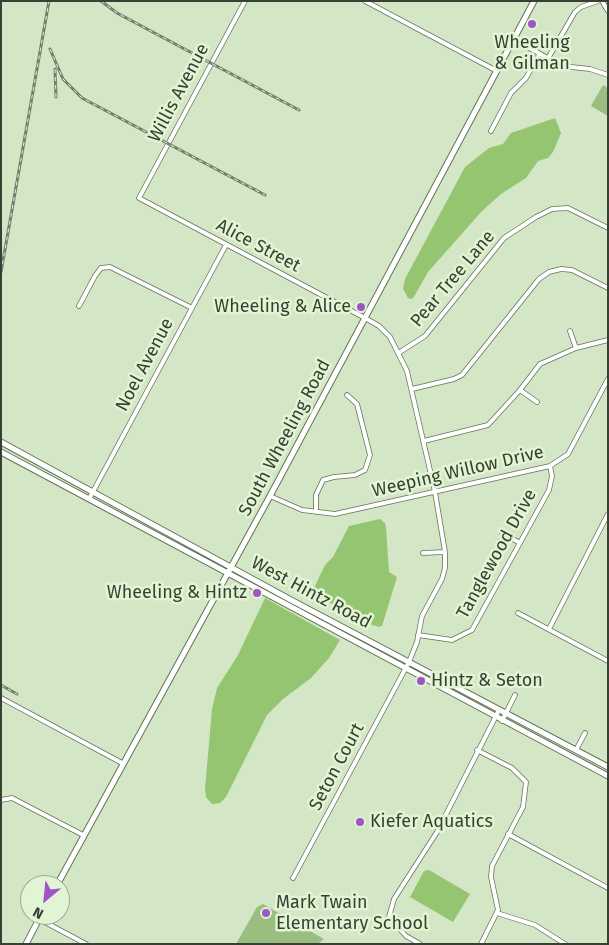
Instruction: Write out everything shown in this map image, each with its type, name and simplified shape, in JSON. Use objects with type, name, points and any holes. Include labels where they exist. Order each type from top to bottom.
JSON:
[{"type":"main road","name":"South Wheeling Road","points":[[62,875],[270,496],[534,1]]},
{"type":"main road","name":"West Hintz Road","points":[[1,442],[608,767]]},
{"type":"main road","name":"West Hintz Road","points":[[1,452],[608,776]]},
{"type":"main road","points":[[26,944],[36,925]]},
{"type":"street","name":"Willis Avenue","points":[[139,198],[245,1]]},
{"type":"street","points":[[365,1],[496,71]]},
{"type":"street","points":[[547,60],[575,12],[581,7],[598,1]]},
{"type":"street","points":[[602,1],[608,11]]},
{"type":"street","points":[[513,39],[547,60],[562,66],[590,69],[608,75]]},
{"type":"street","points":[[491,131],[511,93],[526,78],[539,55]]},
{"type":"street","name":"Alice Street","points":[[139,198],[379,326],[390,337],[400,352],[412,389],[435,492]]},
{"type":"street","name":"Pear Tree Lane","points":[[400,352],[425,336],[504,238],[536,217],[552,208],[568,208],[608,228]]},
{"type":"street","name":"Noel Avenue","points":[[89,499],[226,244]]},
{"type":"street","points":[[79,306],[101,268],[110,267],[192,308]]},
{"type":"street","points":[[412,389],[454,379],[462,375],[539,279],[549,272],[561,269],[572,270],[608,288]]},
{"type":"street","points":[[570,331],[576,348]]},
{"type":"street","points":[[424,441],[488,425],[520,390],[540,364],[576,348],[608,340]]},
{"type":"street","name":"Weeping Willow Drive","points":[[270,496],[302,510],[335,514],[550,466],[568,454],[608,379]]},
{"type":"street","points":[[520,390],[537,402]]},
{"type":"street","points":[[316,512],[316,495],[323,480],[334,476],[355,475],[365,470],[370,455],[357,404],[347,395]]},
{"type":"street","name":"Tanglewood Drive","points":[[418,635],[452,640],[472,630],[550,486],[550,466]]},
{"type":"street","name":"Seton Court","points":[[293,878],[409,662],[422,616],[444,574],[445,552],[435,492]]},
{"type":"street","points":[[549,629],[608,514]]},
{"type":"street","points":[[502,533],[520,543]]},
{"type":"street","points":[[423,553],[445,552]]},
{"type":"street","points":[[518,613],[608,661]]},
{"type":"street","points":[[502,721],[515,696]]},
{"type":"street","points":[[1,698],[122,763]]},
{"type":"street","points":[[420,944],[406,936],[389,917],[396,894],[437,832],[499,710]]},
{"type":"street","points":[[576,750],[584,734]]},
{"type":"street","points":[[477,750],[512,768],[526,782],[525,801],[494,861],[490,873],[498,903],[497,913],[481,944]]},
{"type":"street","points":[[1,800],[12,798],[83,835]]},
{"type":"street","points":[[508,834],[608,888]]},
{"type":"street","points":[[497,913],[529,922],[563,943]]},
{"type":"street","points":[[54,925],[86,944]]},
{"type":"shaded area","points":[[603,85],[608,88],[608,116],[591,106]]},
{"type":"shaded area","points":[[555,118],[561,133],[553,152],[548,158],[538,161],[526,178],[501,194],[482,211],[428,272],[412,299],[408,298],[403,289],[405,279],[465,167],[489,148],[503,144],[511,133]]},
{"type":"shaded area","points":[[380,519],[385,523],[386,528],[389,572],[397,577],[382,626],[379,627],[363,622],[327,601],[314,588],[325,565],[333,557],[349,526]]},
{"type":"shaded area","points":[[265,598],[340,640],[329,658],[311,678],[283,699],[267,715],[226,797],[220,803],[212,804],[206,797],[205,789],[212,709],[217,688],[238,655]]},
{"type":"shaded area","points":[[429,870],[470,894],[453,922],[410,897],[424,871]]},
{"type":"shaded area","points":[[263,904],[324,939],[318,944],[236,944],[257,907]]},
{"type":"railway","points":[[1,272],[49,1]]},
{"type":"railway","points":[[101,1],[117,13],[299,110]]},
{"type":"railway","points":[[50,49],[63,79],[82,98],[265,195]]},
{"type":"railway","points":[[55,69],[56,97]]},
{"type":"railway","points":[[1,685],[17,694]]},
{"type":"place","name":"Wheeling & Gilman","points":[[532,24]]},
{"type":"place","name":"Wheeling & Alice","points":[[361,307]]},
{"type":"place","name":"Wheeling & Hintz","points":[[257,593]]},
{"type":"place","name":"Hintz & Seton","points":[[421,681]]},
{"type":"place","name":"Kiefer Aquatics","points":[[360,822]]},
{"type":"place","name":"Mark Twain Elementary School","points":[[266,913]]}]
